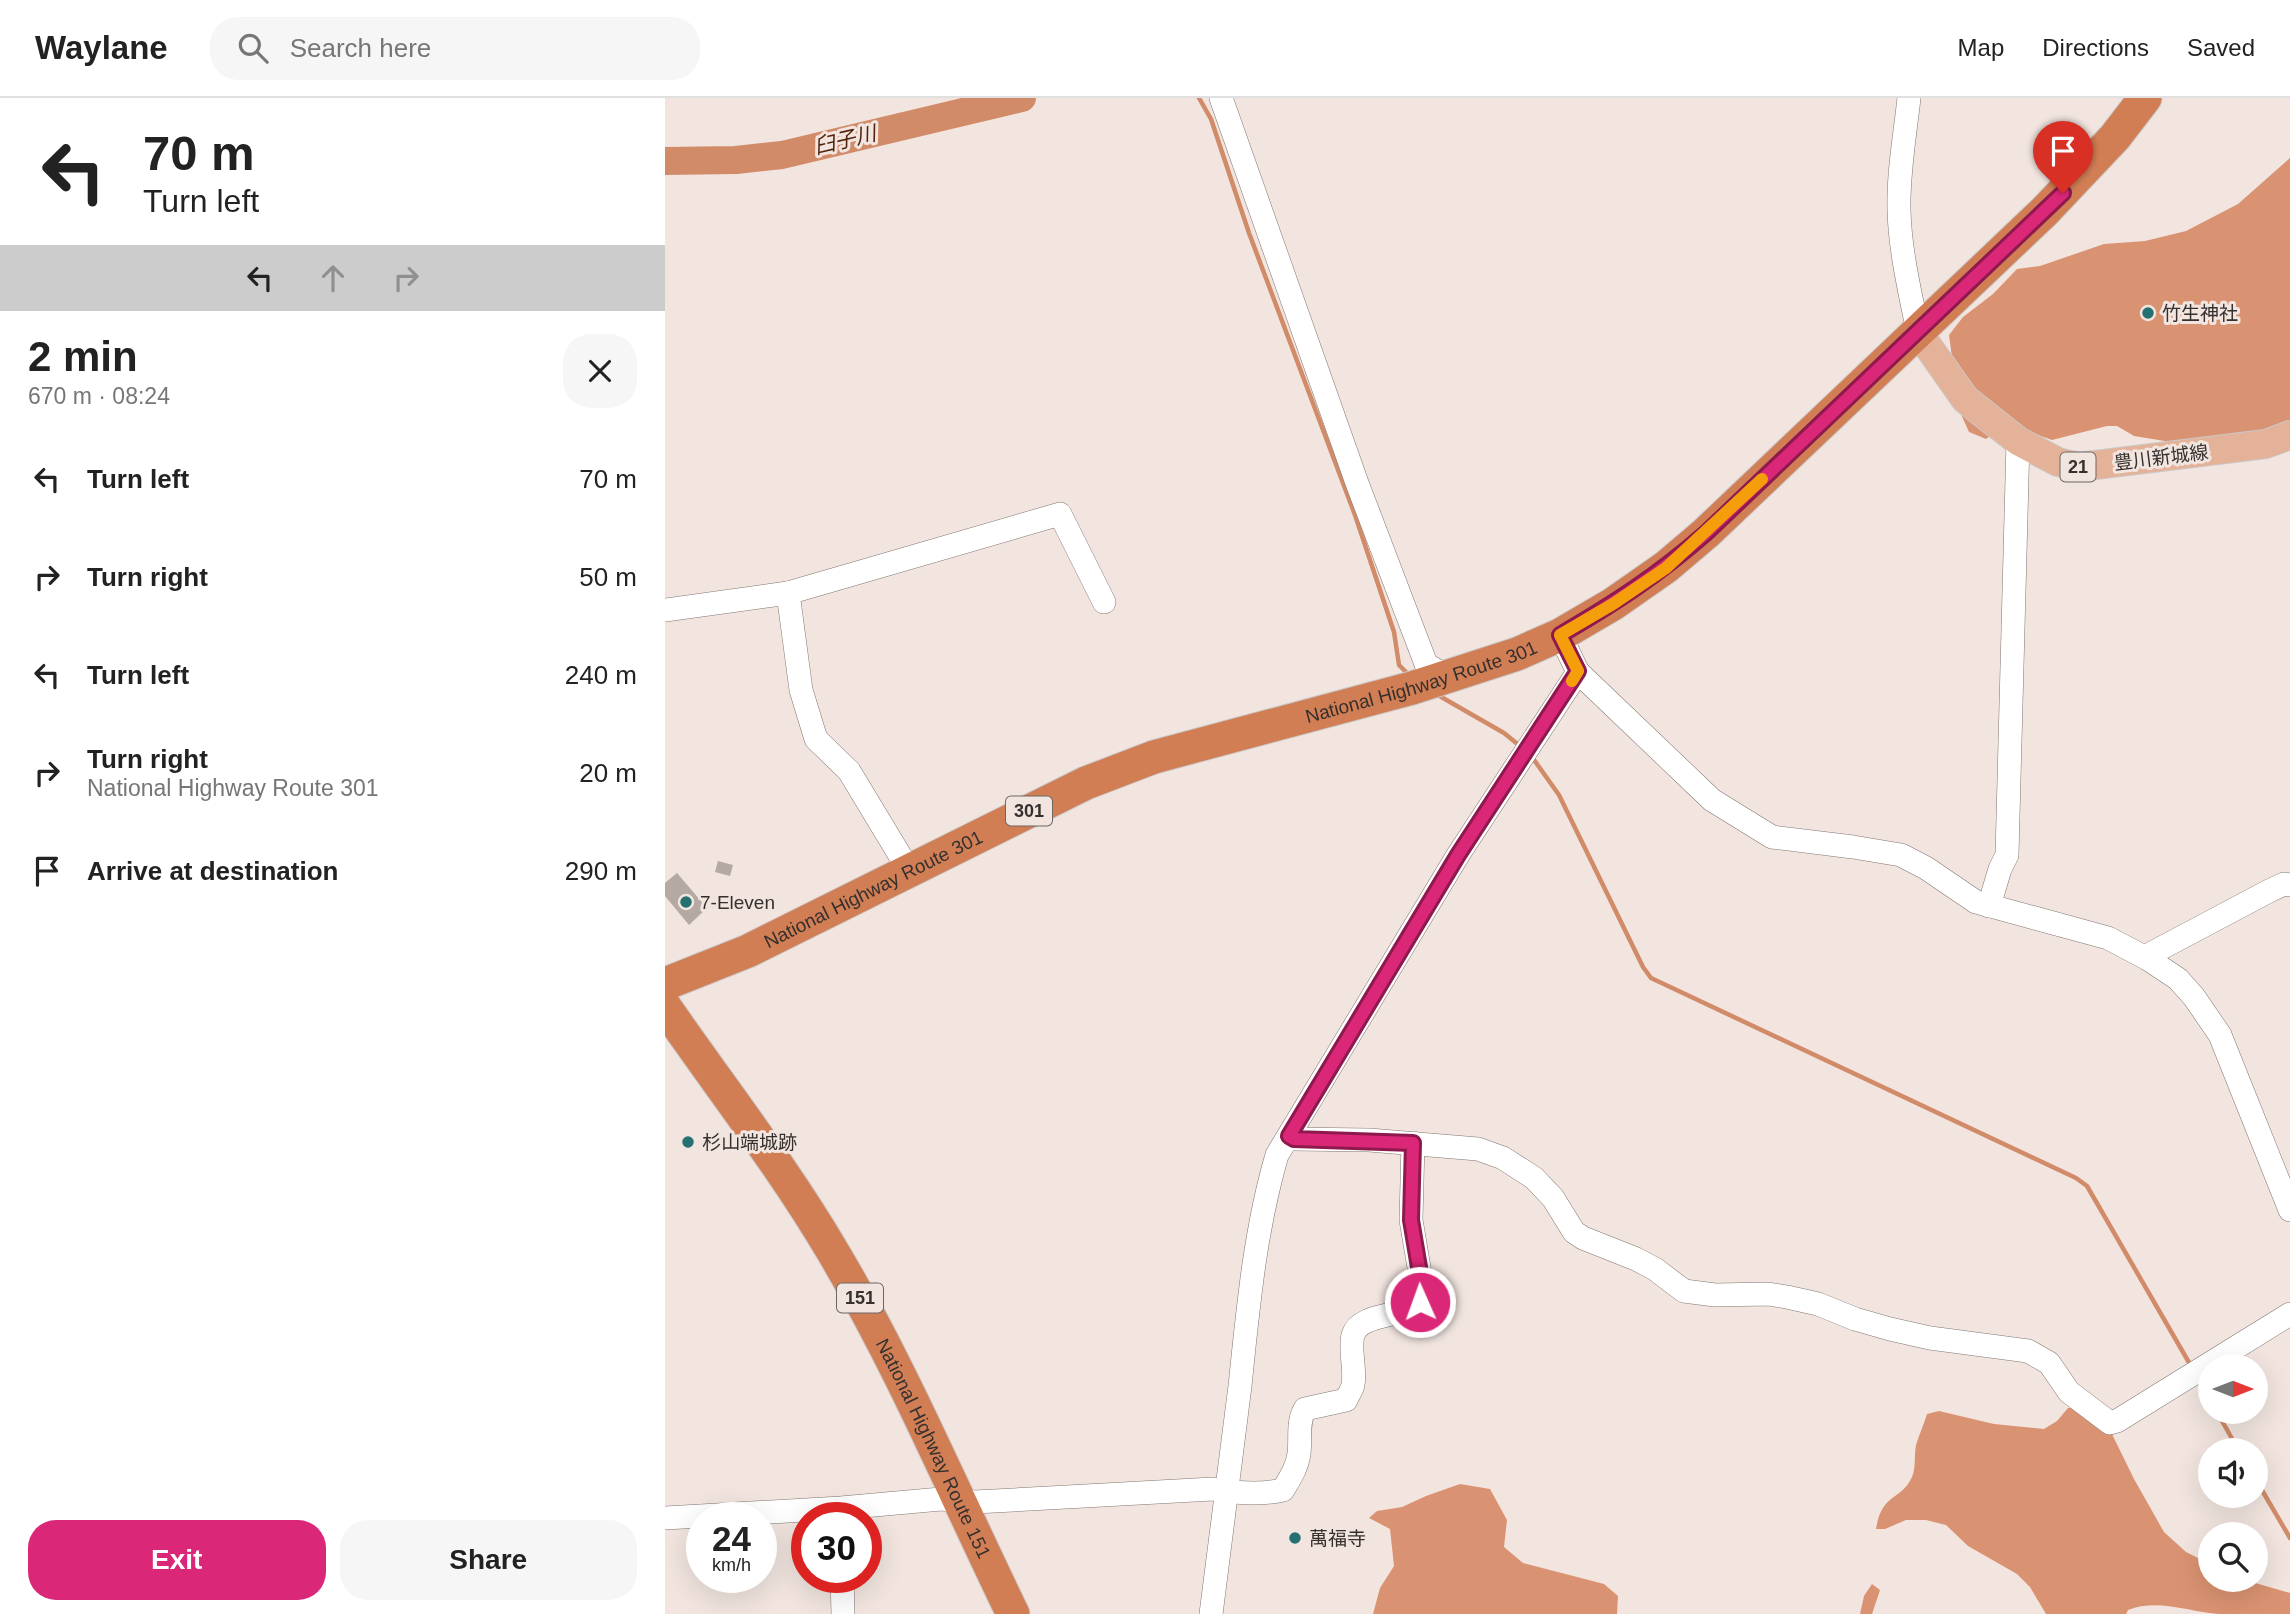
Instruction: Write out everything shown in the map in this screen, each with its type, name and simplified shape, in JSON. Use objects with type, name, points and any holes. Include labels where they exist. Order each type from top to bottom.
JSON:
[{"type":"highway","name":"National Highway Route 301","points":[[665,984],[748,951],[1086,783],[1154,757],[1431,682],[1517,654],[1560,635],[1613,604],[1666,568],[1918,332],[2045,211],[2115,137],[2145,98]]},
{"type":"highway","name":"National Highway Route 151","points":[[665,1007],[792,1187],[832,1251],[895,1368],[1013,1614]]},
{"type":"main road","name":"豊川新城線","points":[[1918,332],[1965,399],[2018,441],[2058,462],[2079,467],[2266,444],[2290,435]]},
{"type":"street","points":[[1221,98],[1357,483],[1431,682]]},
{"type":"street","points":[[1909,98],[1899,178],[1900,241],[1918,332]]},
{"type":"street","points":[[1989,906],[2007,855],[2018,441]]},
{"type":"street","points":[[665,610],[788,593],[1060,514],[1104,602]]},
{"type":"street","points":[[788,593],[801,690],[815,739],[849,771],[910,872]]},
{"type":"street","points":[[1560,635],[1578,671],[1712,800],[1772,837],[1853,846],[1901,855],[1926,868],[1976,902],[2108,938],[2178,979],[2220,1035],[2290,1210]]},
{"type":"street","points":[[1211,1614],[1228,1492],[1251,1286],[1265,1198],[1277,1155],[1458,855],[1578,671]]},
{"type":"street","points":[[2148,959],[2152,953],[2270,891],[2284,884],[2290,885]]},
{"type":"street","points":[[1289,1136],[1294,1139],[1413,1143],[1478,1149],[1503,1158],[1534,1178],[1553,1198],[1574,1231],[1583,1238],[1636,1259],[1655,1269],[1684,1291],[1715,1295],[1768,1294],[1787,1297],[1818,1304],[1855,1319],[1930,1338],[2028,1351],[2049,1363],[2069,1392],[2110,1423],[2290,1314]]},
{"type":"street","points":[[882,1507],[940,1499],[958,1501],[1213,1489],[1228,1492],[1283,1490],[1294,1471],[1299,1453],[1301,1416],[1305,1409],[1346,1400],[1353,1386],[1353,1335],[1359,1326],[1375,1318],[1414,1309],[1420,1302],[1421,1279],[1411,1220],[1413,1143]]},
{"type":"street","points":[[665,1518],[791,1514]]},
{"type":"street","points":[[842,1593],[842,1614]]},
{"type":"shaded area","points":[[2290,158],[2290,421],[2260,431],[2183,444],[2134,436],[2117,426],[2107,426],[2052,440],[2007,424],[1986,439],[1969,432],[1959,410],[1949,335],[1963,317],[1993,294],[2017,269],[2040,266],[2104,244],[2145,241],[2186,231],[2238,204]]},
{"type":"shaded area","points":[[2068,1408],[2080,1408],[2110,1430],[2164,1532],[2186,1552],[2198,1558],[2198,1592],[2268,1592],[2268,1587],[2290,1593],[2290,1614],[2219,1614],[2151,1605],[2128,1610],[2126,1614],[2046,1614],[2030,1587],[2017,1574],[1968,1546],[1946,1525],[1926,1520],[1906,1520],[1885,1529],[1876,1529],[1882,1509],[1912,1477],[1916,1445],[1927,1414],[1939,1411],[1994,1424],[2044,1429],[2057,1421]]},
{"type":"shaded area","points":[[1460,1484],[1490,1489],[1507,1520],[1504,1547],[1523,1563],[1604,1584],[1618,1596],[1617,1614],[1373,1614],[1380,1588],[1394,1566],[1390,1529],[1369,1518],[1377,1511],[1402,1507]]},
{"type":"shaded area","points":[[1872,1584],[1880,1590],[1872,1614],[1860,1614],[1864,1596]]},
{"type":"building","points":[[718,861],[733,865],[730,876],[715,872]]},
{"type":"building","name":"7-Eleven","points":[[677,873],[707,908],[689,925],[665,896],[665,883]]},
{"type":"waterway","name":"臼子川","points":[[665,161],[736,160],[782,155],[1022,98]]},
{"type":"waterway","points":[[1199,98],[1211,119],[1249,233],[1355,515],[1394,632],[1399,665],[1409,675]]},
{"type":"waterway","points":[[1436,694],[1504,733],[1520,746]]},
{"type":"waterway","points":[[1532,757],[1559,795],[1643,967],[1651,978],[2076,1178],[2087,1186],[2191,1366]]},
{"type":"waterway","points":[[2224,1424],[2232,1438]]},
{"type":"waterway","points":[[2268,1500],[2290,1538]]},
{"type":"slow traffic","points":[[1572,681],[1578,671],[1560,635],[1613,604],[1666,568],[1762,479]]},
{"type":"place","name":"竹生神社","points":[[2148,313]]},
{"type":"place","name":"7-Eleven","points":[[686,902]]},
{"type":"place","name":"杉山端城跡","points":[[688,1142]]},
{"type":"place","name":"萬福寺","points":[[1295,1538]]},
{"type":"route","points":[[1420,1302],[1421,1279],[1411,1220],[1413,1143],[1294,1139],[1289,1136],[1458,855],[1578,671],[1560,635],[1613,604],[1666,568],[1706,533],[2063,193]]}]
